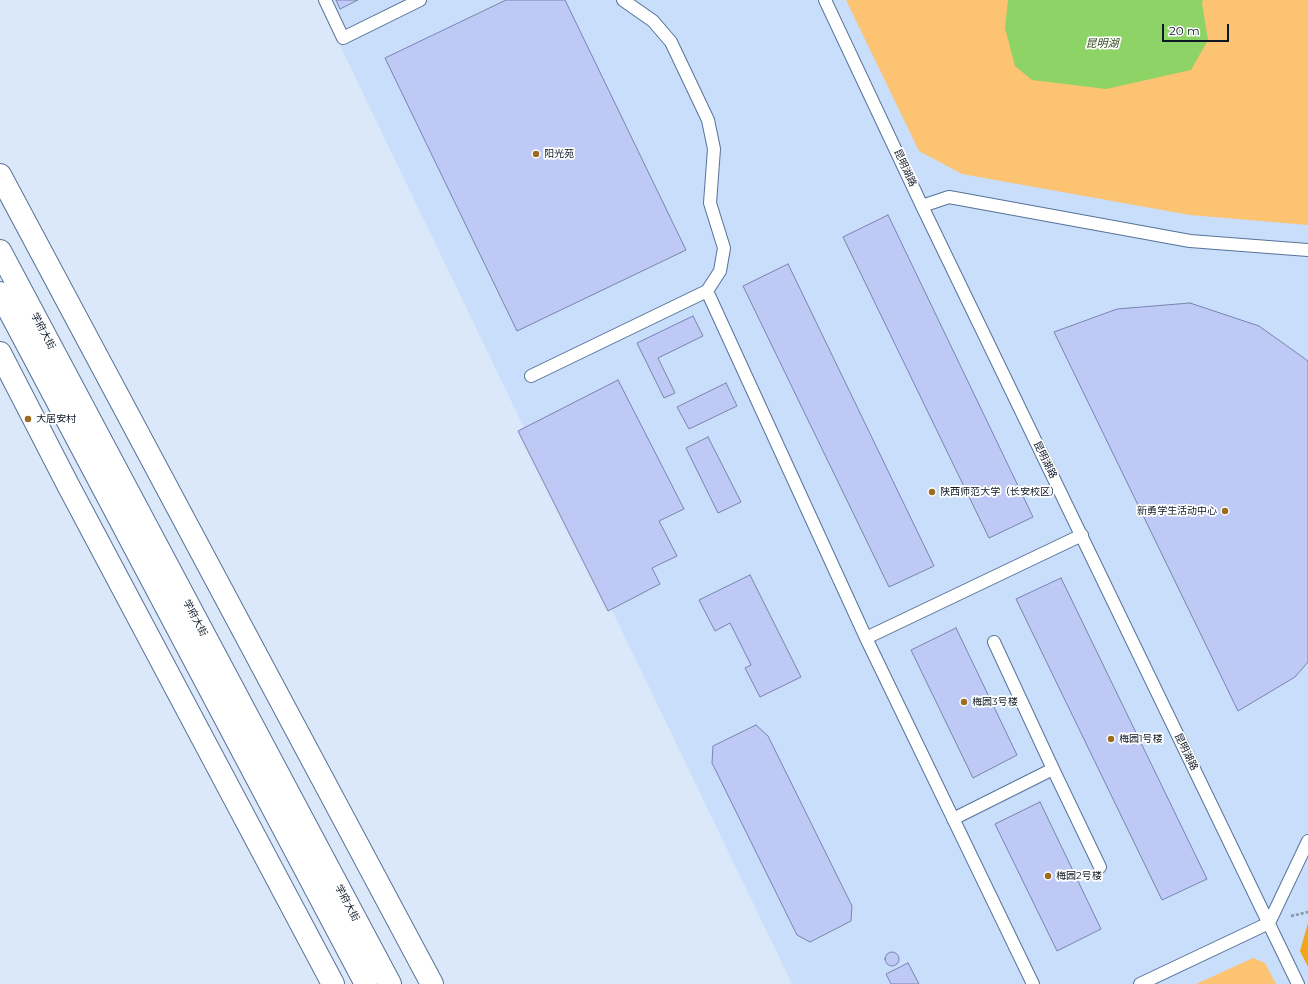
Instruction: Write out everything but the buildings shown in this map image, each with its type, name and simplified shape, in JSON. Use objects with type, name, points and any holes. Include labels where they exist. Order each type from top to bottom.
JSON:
[{"type":"street","points":[[0,175],[432,984]]},
{"type":"street","name":"学府大街","points":[[0,251],[390,984]]},
{"type":"street","name":"学府大街","points":[[0,293],[366,984]]},
{"type":"street","points":[[0,353],[68,485],[333,984]]},
{"type":"lane","points":[[325,0],[343,38],[420,0]]},
{"type":"lane","points":[[531,376],[707,291],[720,271],[724,248],[710,203],[714,149],[708,120],[671,42],[652,21],[623,0]]},
{"type":"lane","name":"昆明湖路","points":[[825,0],[922,206],[1298,984]]},
{"type":"lane","points":[[922,206],[949,197],[1190,241],[1308,250]]},
{"type":"lane","points":[[707,291],[866,638],[1032,984]]},
{"type":"lane","points":[[866,638],[1082,535]]},
{"type":"lane","points":[[994,642],[1100,867]]},
{"type":"lane","points":[[953,819],[1054,769]]},
{"type":"lane","points":[[1140,984],[1269,923],[1308,841]]},
{"type":"shaded area","name":"陕西师范大学（长安校区）","points":[[318,0],[1308,0],[1308,984],[792,984]]},
{"type":"shaded area","points":[[846,0],[1308,0],[1308,225],[1190,215],[962,174],[919,151]]},
{"type":"shaded area","points":[[1308,923],[1308,967],[1300,951]]},
{"type":"shaded area","points":[[1253,958],[1265,963],[1276,984],[1196,984]]},
{"type":"water","name":"昆明湖","points":[[1008,0],[1203,0],[1202,3],[1208,40],[1191,70],[1106,89],[1032,80],[1015,66],[1005,28]]},
{"type":"place","name":"阳光苑","points":[[536,154]]},
{"type":"place","name":"大居安村","points":[[28,419]]},
{"type":"place","name":"陕西师范大学（长安校区）","points":[[932,492]]},
{"type":"place","name":"新勇学生活动中心","points":[[1225,511]]},
{"type":"place","name":"梅园3号楼","points":[[964,702]]},
{"type":"place","name":"梅园1号楼","points":[[1111,739]]},
{"type":"place","name":"梅园2号楼","points":[[1048,876]]}]
